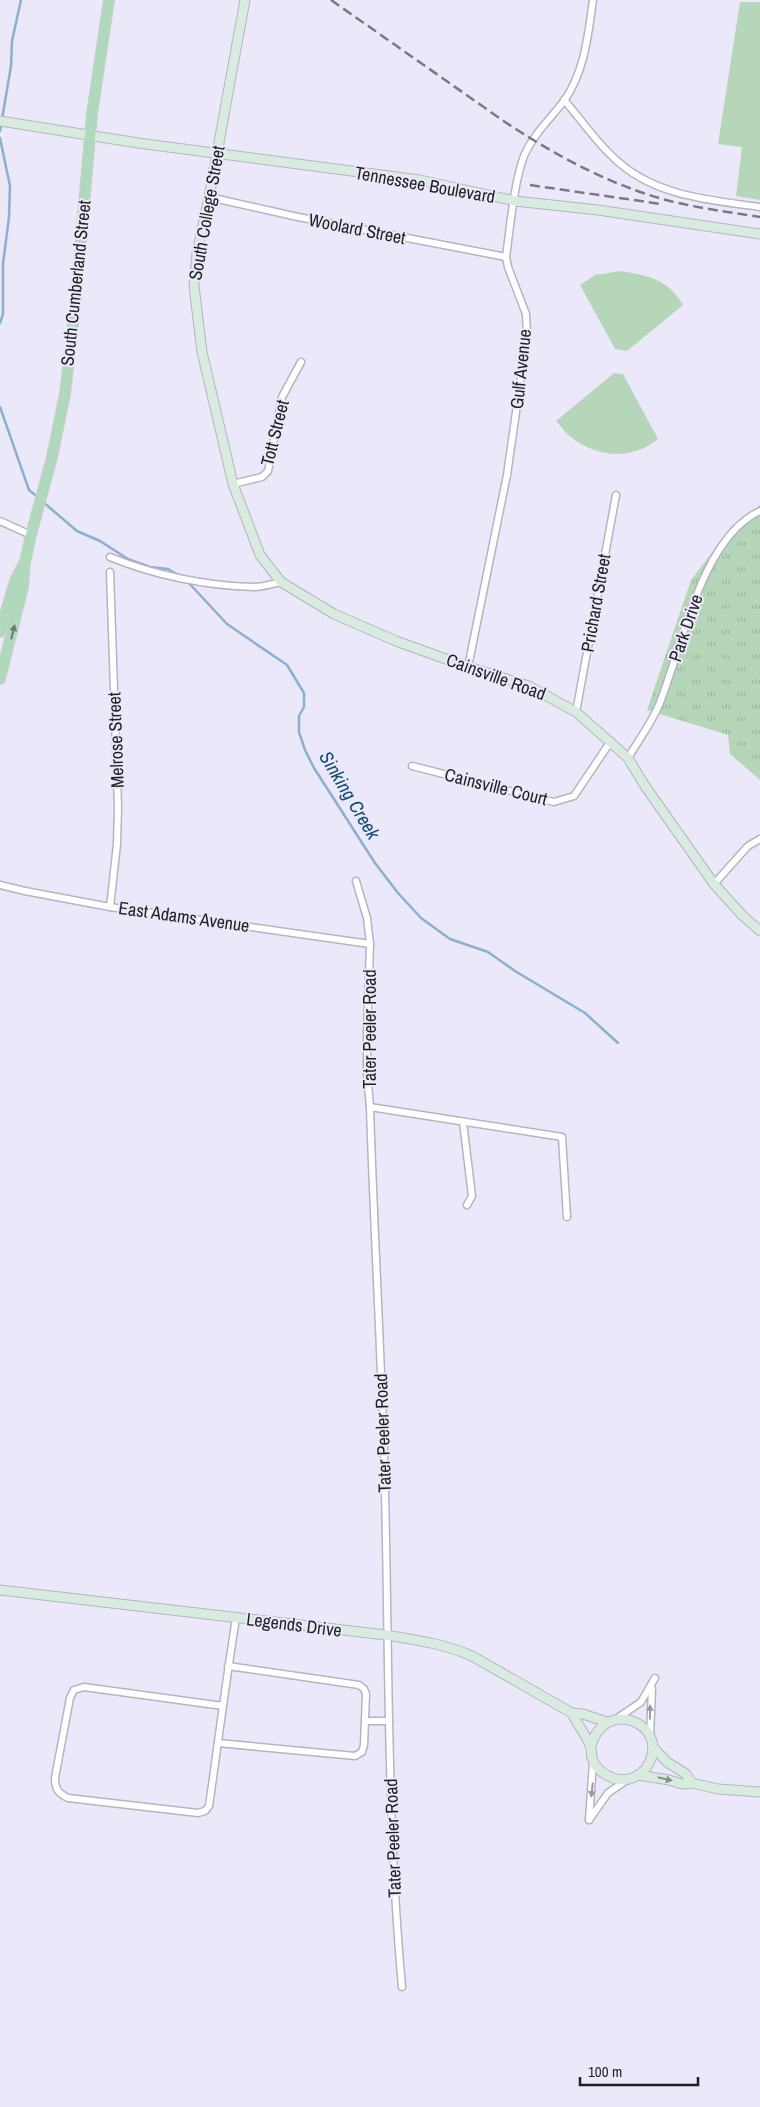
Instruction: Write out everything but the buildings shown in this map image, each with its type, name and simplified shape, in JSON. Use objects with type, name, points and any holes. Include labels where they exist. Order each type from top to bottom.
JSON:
[{"type":"main road","name":"South Cumberland Street","points":[[0,679],[24,587],[25,562],[52,457],[65,394],[74,317],[90,134],[109,0]]},
{"type":"main road","name":"South Cumberland Street","points":[[0,632],[15,581],[25,562]]},
{"type":"street","name":"South College Street","points":[[233,484],[202,352],[194,286],[197,253],[209,198],[245,0]]},
{"type":"street","name":"Gulf Avenue","points":[[468,667],[507,475],[527,334],[526,314],[506,257],[520,167],[532,140],[573,86],[587,48],[594,0]]},
{"type":"street","points":[[564,100],[615,159],[647,182],[680,194],[760,207]]},
{"type":"street","name":"Tennessee Boulevard","points":[[0,120],[217,153],[420,180],[515,201],[598,210],[760,234]]},
{"type":"street","name":"Woolard Street","points":[[209,198],[506,257]]},
{"type":"street","name":"Tott Street","points":[[233,484],[262,477],[268,471],[282,397],[301,362]]},
{"type":"street","name":"Cainsville Road","points":[[233,484],[260,555],[281,582],[341,618],[396,641],[468,667],[529,686],[576,712],[611,741],[628,758],[714,884],[742,915],[760,931]]},
{"type":"street","name":"Prichard Street","points":[[576,712],[616,495]]},
{"type":"street","name":"Park Drive","points":[[628,758],[658,707],[705,574],[727,538],[748,517],[760,511]]},
{"type":"street","points":[[0,521],[31,535]]},
{"type":"street","points":[[110,557],[141,570],[215,583],[256,587],[281,582]]},
{"type":"street","name":"Melrose Street","points":[[110,572],[118,844],[110,907]]},
{"type":"street","name":"Cainsville Court","points":[[412,766],[554,802],[574,796],[611,741]]},
{"type":"street","points":[[714,884],[748,846],[760,839]]},
{"type":"street","name":"Tater Peeler Road","points":[[356,881],[367,918],[370,944],[367,1041],[383,1402],[386,1635],[397,1942],[402,1987]]},
{"type":"street","name":"East Adams Avenue","points":[[0,885],[110,907],[370,944]]},
{"type":"street","points":[[370,1108],[562,1137],[567,1217]]},
{"type":"street","points":[[462,1122],[472,1196],[467,1205]]},
{"type":"street","name":"Legends Drive","points":[[0,1590],[386,1635],[455,1648],[569,1712],[583,1714],[606,1722]]},
{"type":"street","points":[[223,1706],[84,1687],[74,1690],[70,1698],[55,1778],[55,1788],[59,1794],[68,1798],[198,1812],[205,1811],[209,1806],[236,1618]]},
{"type":"street","points":[[218,1743],[355,1756],[362,1752],[364,1746],[366,1694],[364,1689],[358,1685],[228,1666]]},
{"type":"street","points":[[591,1746],[599,1728],[606,1722],[616,1719],[638,1705],[652,1686],[655,1678]]},
{"type":"street","points":[[650,1737],[652,1686]]},
{"type":"street","name":"Legends Drive","points":[[569,1712],[591,1746],[593,1759]]},
{"type":"street","points":[[616,1719],[627,1719],[637,1722],[645,1728],[653,1748],[667,1762],[686,1774],[692,1783]]},
{"type":"street","points":[[365,1721],[389,1721]]},
{"type":"street","points":[[593,1759],[589,1820],[608,1793],[638,1775],[649,1763],[653,1748]]},
{"type":"street","points":[[593,1759],[602,1772],[610,1777],[629,1779]]},
{"type":"street","points":[[638,1775],[682,1784],[692,1783],[718,1789],[760,1792]]},
{"type":"green space","points":[[740,2],[760,2],[760,200],[736,196],[742,147],[718,144]]},
{"type":"green space","points":[[621,271],[657,280],[671,289],[683,305],[627,351],[615,349],[580,285],[595,275]]},
{"type":"green space","points":[[614,373],[623,374],[658,439],[638,451],[615,454],[593,450],[570,436],[556,421]]},
{"type":"green space","points":[[760,505],[760,780],[730,754],[728,735],[647,710],[691,580],[732,526]]},
{"type":"waterway","name":"Sinking Creek","points":[[0,131],[11,66],[12,41],[21,0]]},
{"type":"waterway","name":"Sinking Creek","points":[[0,138],[10,186],[9,217],[3,264],[3,314],[0,323]]},
{"type":"waterway","name":"Sinking Creek","points":[[0,407],[29,490],[39,498]]},
{"type":"waterway","name":"Sinking Creek","points":[[43,502],[77,531],[100,541],[128,559],[150,567],[168,569],[178,575]]},
{"type":"waterway","name":"Sinking Creek","points":[[187,581],[227,624],[287,665],[304,693],[304,707],[299,716],[299,732],[314,768],[375,863],[398,893],[421,918],[450,939],[488,952],[515,971],[585,1013],[618,1043]]},
{"type":"railway","points":[[331,0],[505,122],[543,146],[582,167],[623,186],[666,200],[701,208],[760,217]]},
{"type":"railway","points":[[530,185],[661,204]]}]
